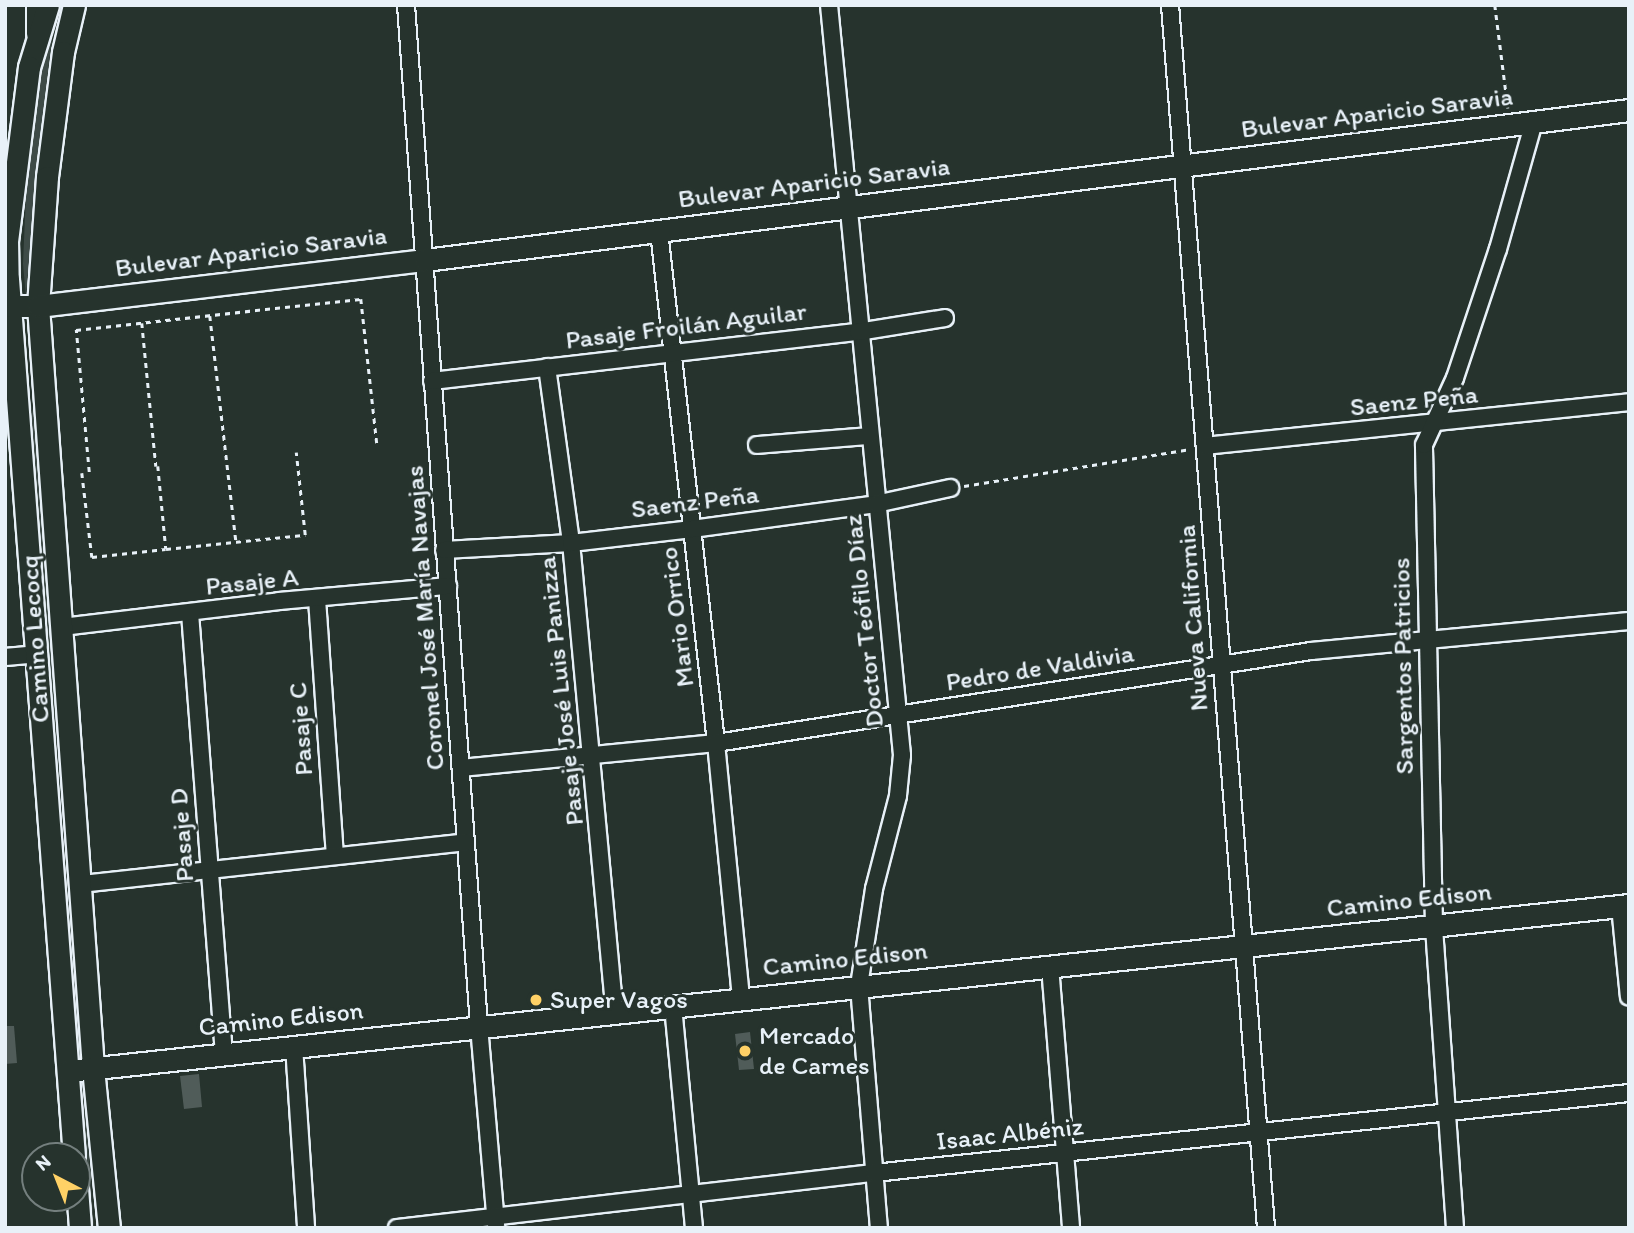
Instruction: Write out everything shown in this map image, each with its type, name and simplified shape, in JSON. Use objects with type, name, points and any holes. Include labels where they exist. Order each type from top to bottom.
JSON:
[{"type":"street","points":[[35,5],[36,38]]},
{"type":"street","name":"Camino Lecocq","points":[[48,5],[36,38],[9,229],[7,306],[37,654],[74,1142]]},
{"type":"street","name":"Camino Lecocq","points":[[74,5],[63,52],[47,177],[38,306],[93,1068],[109,1228]]},
{"type":"street","name":"Coronel José María Navajas","points":[[406,5],[479,1027],[496,1223]]},
{"type":"street","name":"Doctor Teófilo Díaz","points":[[829,5],[858,332],[902,755],[898,796],[874,889],[859,986],[879,1228]]},
{"type":"street","name":"Nueva California","points":[[1170,5],[1266,1228]]},
{"type":"street","name":"Bulevar Aparicio Saravia","points":[[7,306],[38,306],[425,260],[1629,110]]},
{"type":"street","name":"Sargentos Patricios","points":[[1455,1228],[1434,925],[1424,445],[1431,424],[1455,378],[1498,249],[1534,122]]},
{"type":"street","name":"Mario Orrico","points":[[659,231],[670,352],[716,743],[741,998]]},
{"type":"street","name":"Pasaje Froilán Aguilar","points":[[432,381],[858,332],[945,318]]},
{"type":"street","name":"Pasaje José Luis Panizza","points":[[547,367],[571,543],[615,1012]]},
{"type":"street","name":"Saenz Peña","points":[[1205,446],[1629,402]]},
{"type":"street","points":[[758,445],[869,436]]},
{"type":"street","name":"Saenz Peña","points":[[444,550],[571,543],[691,529],[876,504],[950,488]]},
{"type":"street","name":"Pasaje A","points":[[62,627],[448,586]]},
{"type":"street","name":"Pasaje C","points":[[317,599],[335,855]]},
{"type":"street","name":"Pasaje D","points":[[190,613],[210,868],[212,927],[224,1054]]},
{"type":"street","name":"Pedro de Valdivia","points":[[461,768],[716,743],[1311,650],[1629,621]]},
{"type":"street","points":[[5,657],[37,654]]},
{"type":"street","points":[[81,884],[466,842]]},
{"type":"street","points":[[1625,905],[1629,997]]},
{"type":"street","name":"Camino Edison","points":[[68,1071],[1625,905]]},
{"type":"street","points":[[1050,966],[1071,1228]]},
{"type":"street","points":[[673,1006],[694,1228]]},
{"type":"street","points":[[294,1046],[306,1228]]},
{"type":"street","name":"Isaac Albéniz","points":[[397,1228],[496,1223],[874,1173],[1629,1093]]},
{"type":"path","points":[[1495,5],[1510,125]]},
{"type":"path","points":[[89,472],[76,330],[361,299],[377,443]]},
{"type":"path","points":[[210,315],[236,542]]},
{"type":"path","points":[[142,322],[166,549]]},
{"type":"path","points":[[950,488],[1205,446]]},
{"type":"path","points":[[82,473],[92,557],[305,535],[296,452]]},
{"type":"shaded area","points":[[56,5],[37,161],[26,297],[23,264],[27,169],[41,44]]},
{"type":"shaded area","points":[[20,323],[28,391],[39,439],[83,1057],[76,994],[65,938]]},
{"type":"shaded area","points":[[83,1079],[88,1142],[80,1142],[75,1081]]},
{"type":"shaded area","points":[[91,1187],[94,1228],[86,1228],[85,1212],[91,1212]]},
{"type":"building","points":[[5,1026],[14,1026],[17,1063],[5,1064]]},
{"type":"building","name":"Mercado de Carnes","points":[[750,1032],[754,1069],[739,1070],[735,1034]]},
{"type":"building","points":[[199,1074],[202,1107],[184,1109],[180,1076]]},
{"type":"place","name":"Super Vagos","points":[[536,1000]]},
{"type":"place","name":"Mercado de Carnes","points":[[745,1051]]}]
